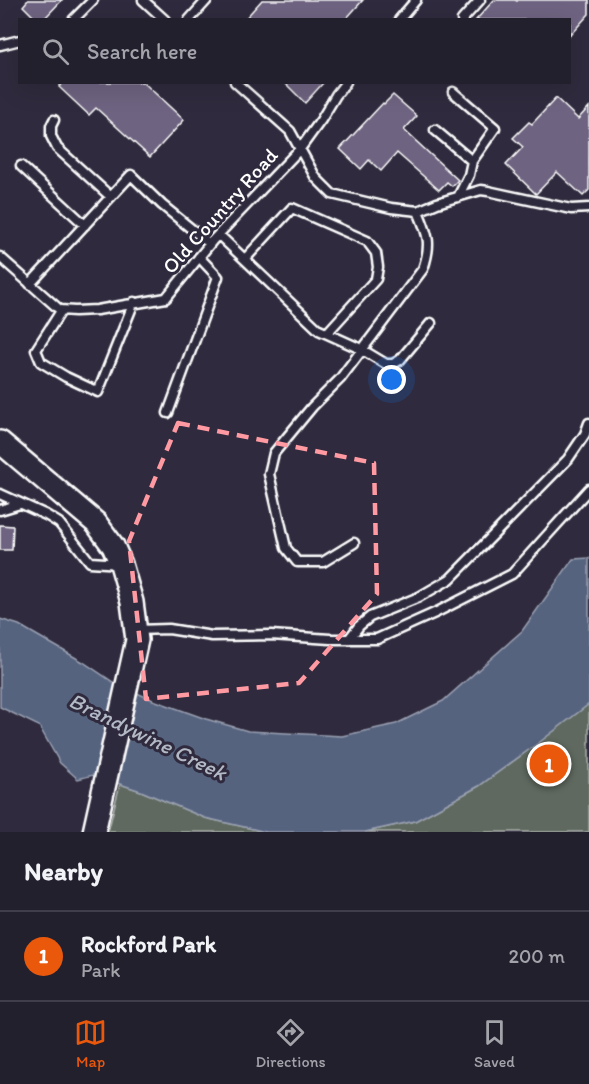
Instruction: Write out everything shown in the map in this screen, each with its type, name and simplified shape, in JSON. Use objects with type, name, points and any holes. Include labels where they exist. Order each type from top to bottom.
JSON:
[{"type":"street","points":[[0,442],[96,523],[113,546],[132,602],[137,640],[94,832]]},
{"type":"lane","points":[[75,18],[93,0]]},
{"type":"lane","points":[[143,0],[163,18]]},
{"type":"lane","points":[[191,18],[207,0]]},
{"type":"lane","points":[[401,18],[416,0]]},
{"type":"lane","points":[[464,18],[480,0]]},
{"type":"lane","points":[[0,45],[18,40]]},
{"type":"lane","points":[[238,84],[290,131],[316,178],[332,194],[391,208],[418,211],[437,203],[488,190],[571,209],[589,208]]},
{"type":"lane","name":"Old Country Road","points":[[61,310],[97,310],[166,298],[210,244],[300,149],[344,84]]},
{"type":"lane","points":[[453,92],[495,129],[472,161],[469,175],[458,197]]},
{"type":"lane","points":[[54,120],[51,126],[51,136],[57,148],[111,197]]},
{"type":"lane","points":[[435,130],[472,161]]},
{"type":"lane","points":[[21,166],[85,225]]},
{"type":"lane","points":[[30,284],[130,175],[162,205],[210,244]]},
{"type":"lane","points":[[245,259],[292,208],[367,241],[376,253],[378,267],[376,279],[327,333]]},
{"type":"lane","points":[[354,543],[323,562],[297,562],[286,548],[269,474],[274,453],[312,407],[339,379],[423,269],[429,252],[427,232],[418,211]]},
{"type":"lane","points":[[219,235],[319,330],[386,363],[393,364],[400,360],[431,323]]},
{"type":"lane","points":[[0,257],[61,310],[36,350],[41,362],[98,392],[134,302]]},
{"type":"lane","points":[[168,413],[218,277],[199,257]]},
{"type":"lane","points":[[349,639],[370,617],[419,597],[450,579],[568,459],[585,434],[589,423]]},
{"type":"lane","points":[[136,630],[169,629],[212,636],[271,635],[377,639],[512,574],[589,489]]},
{"type":"lane","points":[[0,494],[59,523],[90,562],[121,564]]},
{"type":"lane","points":[[0,510],[20,504]]},
{"type":"highlighted area","points":[[178,423],[374,463],[377,594],[299,683],[146,699],[129,541]]},
{"type":"green space","points":[[589,704],[589,832],[365,832],[415,821],[479,786]]},
{"type":"green space","points":[[120,784],[205,818],[266,832],[108,832]]},
{"type":"water","name":"Brandywine Creek","points":[[589,558],[589,704],[479,786],[415,821],[365,832],[266,832],[205,818],[141,791],[93,775],[78,779],[60,763],[39,726],[0,707],[0,619],[19,625],[116,684],[206,719],[248,731],[342,736],[396,724],[443,701],[522,631],[573,559]]},
{"type":"building","points":[[28,0],[62,0],[45,18],[35,18],[23,6]]},
{"type":"building","points":[[262,0],[363,0],[347,18],[246,18]]},
{"type":"building","points":[[494,0],[589,0],[589,14],[571,34],[571,18],[478,18]]},
{"type":"building","points":[[61,84],[145,84],[184,120],[150,157],[96,108],[89,115],[59,87]]},
{"type":"building","points":[[286,84],[322,84],[305,103]]},
{"type":"building","points":[[393,95],[417,116],[404,130],[458,180],[452,186],[447,182],[439,190],[397,153],[381,171],[369,160],[361,169],[340,149]]},
{"type":"building","points":[[556,98],[578,119],[589,107],[589,190],[583,196],[557,172],[536,194],[506,165],[523,147],[513,138],[529,122],[532,124]]},
{"type":"building","points":[[0,525],[13,526],[12,550],[0,550]]},
{"type":"place","name":"Rockford Park","points":[[549,764]]}]
